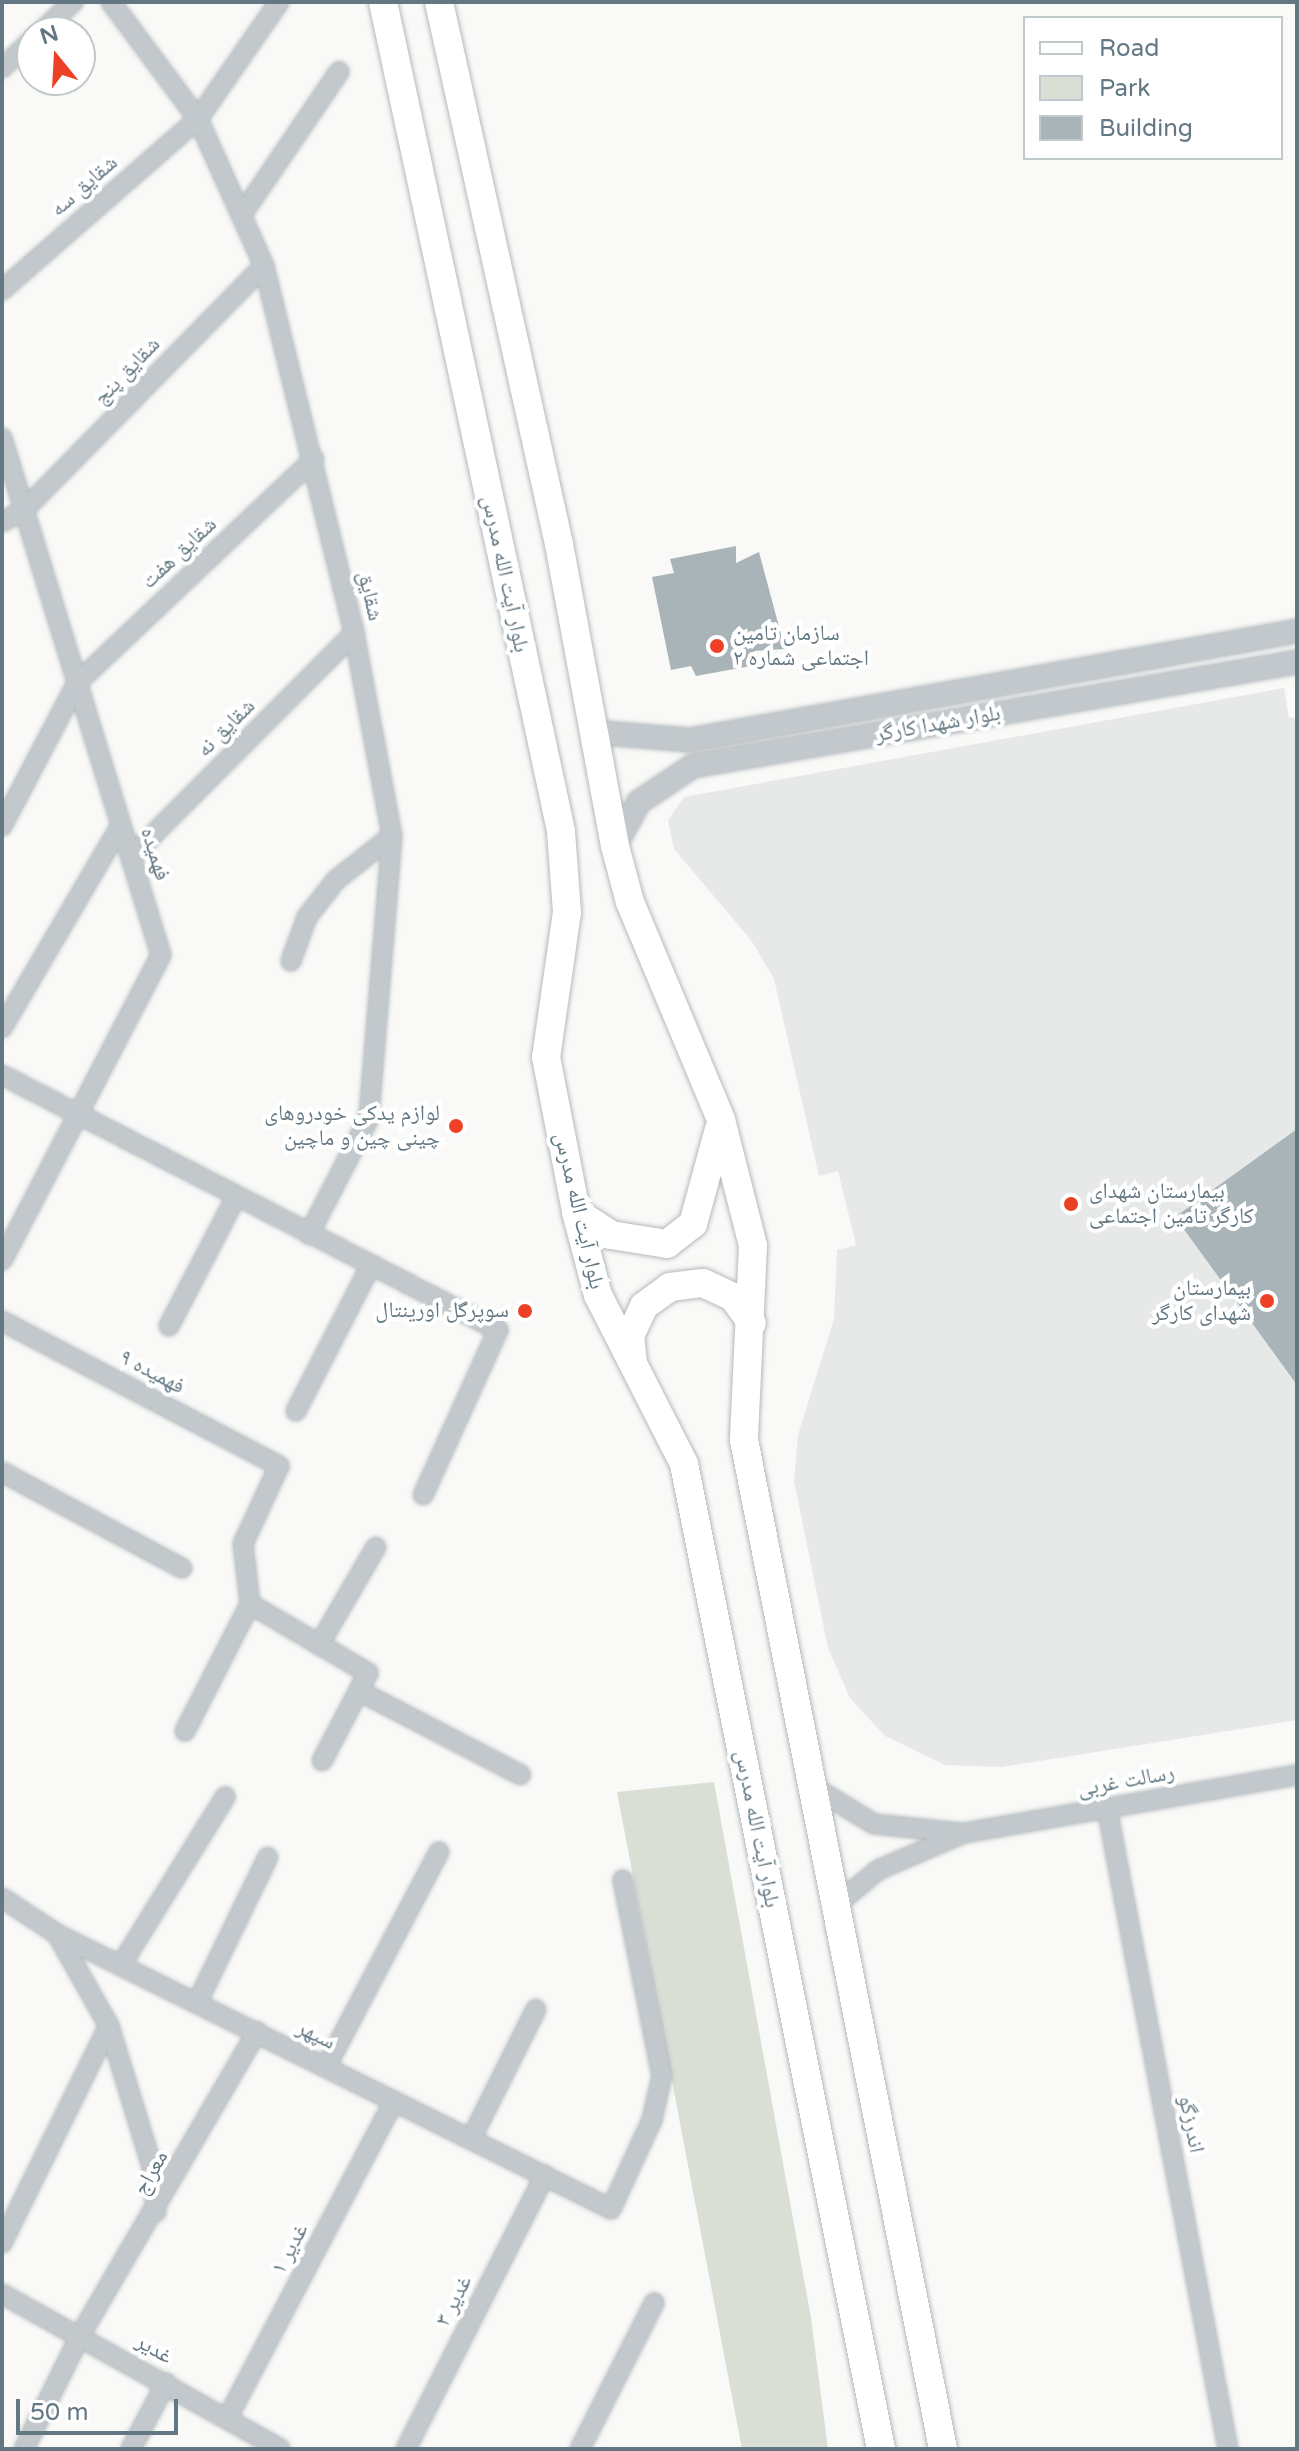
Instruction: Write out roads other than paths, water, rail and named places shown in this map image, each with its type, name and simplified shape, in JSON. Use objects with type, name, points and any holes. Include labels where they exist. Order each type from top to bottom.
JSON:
[{"type":"main road","name":"بلوار آیت الله مدرس","points":[[383,2],[561,831],[567,912],[546,1057],[576,1212],[598,1295],[684,1464],[881,2449]]},
{"type":"main road","points":[[439,2],[615,846],[630,902],[721,1120],[753,1246],[752,1323],[744,1440],[943,2449]]},
{"type":"main road","points":[[576,1212],[611,1235],[667,1244],[693,1224],[721,1120]]},
{"type":"main road","points":[[633,1368],[630,1336],[644,1306],[670,1287],[703,1283],[733,1297],[752,1323]]},
{"type":"street","points":[[58,16],[73,2]]},
{"type":"street","name":"شقایق","points":[[111,2],[198,119],[243,213],[264,266],[314,459],[354,633],[392,836],[369,1118],[309,1234]]},
{"type":"street","name":"شقایق سه","points":[[2,290],[198,119],[279,2]]},
{"type":"street","points":[[243,213],[339,72]]},
{"type":"street","name":"شقایق پنج","points":[[2,522],[24,510],[264,266]]},
{"type":"street","name":"فهمیده","points":[[2,438],[161,955],[2,1260]]},
{"type":"street","name":"شقایق هفت","points":[[2,826],[77,683],[314,459]]},
{"type":"street","name":"بلوار شهدا کارگر","points":[[593,732],[689,740],[1297,631]]},
{"type":"street","name":"شقایق نه","points":[[131,857],[354,633]]},
{"type":"street","name":"بلوار شهدا کارگر","points":[[615,846],[639,802],[693,766],[1297,662]]},
{"type":"street","points":[[2,1028],[121,825]]},
{"type":"street","points":[[291,961],[307,917],[336,880],[392,836]]},
{"type":"street","points":[[2,1075],[498,1330],[423,1495]]},
{"type":"street","points":[[169,1326],[236,1197]]},
{"type":"street","points":[[296,1411],[371,1265]]},
{"type":"street","name":"فهمیده ۹","points":[[2,1321],[279,1466],[243,1544],[250,1604]]},
{"type":"street","points":[[2,1472],[182,1568]]},
{"type":"street","points":[[319,1645],[376,1547]]},
{"type":"street","points":[[185,1731],[250,1604],[368,1673],[322,1761]]},
{"type":"street","points":[[359,1691],[521,1775]]},
{"type":"street","name":"رسالت غربی","points":[[836,1905],[878,1870],[964,1833],[1297,1775]]},
{"type":"street","name":"رسالت غربی","points":[[815,1788],[874,1824],[964,1833]]},
{"type":"street","points":[[121,1965],[225,1797]]},
{"type":"street","name":"اندرزگو","points":[[1107,1808],[1228,2449]]},
{"type":"street","points":[[326,2067],[439,1852]]},
{"type":"street","points":[[197,2003],[268,1857]]},
{"type":"street","name":"سپهر","points":[[2,1898],[57,1934],[611,2209],[652,2120],[662,2076],[623,1880]]},
{"type":"street","points":[[57,1934],[109,2026],[152,2167],[156,2212]]},
{"type":"street","points":[[471,2139],[536,2009]]},
{"type":"street","points":[[2,2243],[109,2026]]},
{"type":"street","name":"معراج","points":[[24,2449],[81,2334],[156,2212],[257,2032]]},
{"type":"street","name":"غدیر ۱","points":[[227,2419],[394,2101]]},
{"type":"street","name":"غدیر ۳","points":[[406,2449],[545,2175]]},
{"type":"street","name":"غدیر","points":[[2,2294],[81,2334],[280,2449]]},
{"type":"street","points":[[580,2449],[654,2303]]},
{"type":"street","points":[[131,2449],[166,2383]]},
{"type":"place","name":"سازمان تامین اجتماعی شماره ۲","points":[[717,646]]},
{"type":"place","name":"لوازم یدکی خودروهای چینی چین و ماچین","points":[[456,1126]]},
{"type":"place","name":"بیمارستان شهدای کارگر تامین اجتماعی","points":[[1071,1204]]},
{"type":"place","name":"بیمارستان شهدای کارگر","points":[[1267,1301]]},
{"type":"place","name":"سوپرگل اورینتال","points":[[525,1311]]}]
